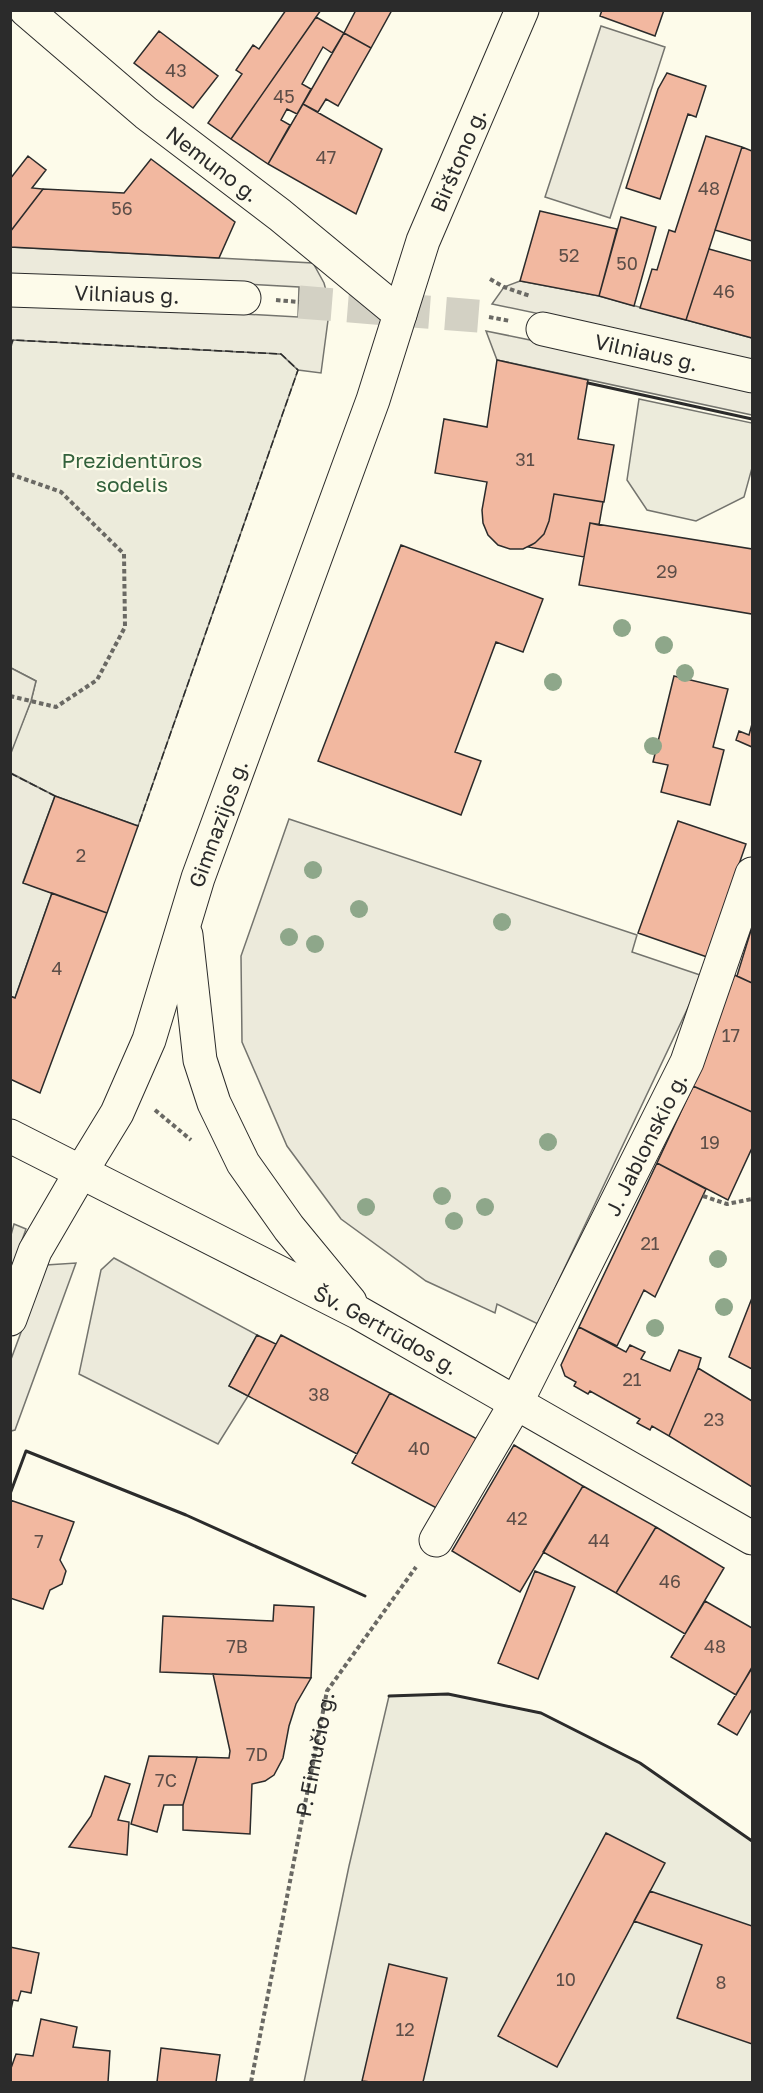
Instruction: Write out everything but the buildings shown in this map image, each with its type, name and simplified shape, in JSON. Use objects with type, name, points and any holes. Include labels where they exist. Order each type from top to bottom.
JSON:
[{"type":"main road","name":"Nemuno g.","points":[[26,10],[146,113],[279,215],[400,314]]},
{"type":"main road","name":"Birštono g.","points":[[400,314],[423,241],[522,10]]},
{"type":"main road","name":"Vilniaus g.","points":[[10,290],[244,298]]},
{"type":"main road","name":"Gimnazijos g.","points":[[10,1318],[35,1251],[117,1113],[148,1040],[214,834],[374,400],[400,314]]},
{"type":"main road","name":"Vilniaus g.","points":[[543,329],[753,376]]},
{"type":"main road","name":"J. Jablonskio g.","points":[[516,1403],[687,1062],[753,874]]},
{"type":"main road","points":[[185,923],[200,1060],[214,1103],[243,1163],[289,1228],[359,1313]]},
{"type":"main road","name":"Šv. Gertrūdos g.","points":[[10,1136],[359,1313],[753,1538]]},
{"type":"main road","points":[[436,1540],[516,1403]]},
{"type":"path","points":[[10,474],[61,492],[124,554],[125,627],[97,680],[56,707],[10,696]]},
{"type":"path","points":[[10,526],[10,543]]},
{"type":"path","points":[[129,1088],[207,1153],[233,1142]]},
{"type":"path","points":[[703,1196],[727,1204],[753,1199]]},
{"type":"path","name":"P. Eimučio g.","points":[[251,2082],[327,1691],[436,1540]]},
{"type":"green space","name":"Prezidentūros sodelis","points":[[13,340],[281,354],[298,370],[138,826],[55,796],[11,773],[10,753],[31,701],[36,681],[11,668],[10,347]]},
{"type":"green space","points":[[639,399],[752,423],[752,468],[744,497],[696,521],[647,510],[627,480]]},
{"type":"green space","points":[[448,1694],[541,1713],[640,1763],[752,1841],[752,2082],[304,2082],[349,1866],[389,1696]]},
{"type":"shaded area","points":[[601,26],[665,47],[610,218],[545,197]]},
{"type":"shaded area","points":[[11,247],[313,263],[324,283],[330,305],[321,373],[298,370],[281,354],[13,340],[11,347]],"holes":[[[245,284],[299,287],[298,317],[244,314]]]},
{"type":"shaded area","points":[[520,281],[599,296],[752,338],[752,415],[497,360],[486,331],[540,342],[545,315],[492,304],[504,287]]},
{"type":"shaded area","points":[[11,668],[36,681],[31,701],[11,753]]},
{"type":"shaded area","points":[[10,773],[55,796],[23,882],[52,893],[15,998],[10,996]]},
{"type":"shaded area","points":[[289,819],[637,935],[632,952],[703,976],[538,1324],[497,1304],[495,1313],[426,1281],[341,1219],[287,1146],[242,1042],[241,956]]},
{"type":"shaded area","points":[[14,1224],[26,1229],[11,1271],[11,1235]]},
{"type":"shaded area","points":[[114,1258],[257,1335],[229,1386],[248,1396],[218,1444],[79,1374],[101,1270]]},
{"type":"shaded area","points":[[76,1263],[15,1430],[11,1431],[10,1362],[46,1265]]},
{"type":"tunnel","points":[[299,302],[489,317]]},
{"type":"fence","points":[[10,347],[13,340],[281,354],[298,370],[138,826]]},
{"type":"fence","points":[[10,773],[55,796]]},
{"type":"wall","points":[[588,383],[752,419]]},
{"type":"wall","points":[[10,1494],[26,1451],[186,1515],[365,1596]]},
{"type":"wall","points":[[389,1696],[448,1694],[541,1713],[640,1763],[752,1841]]}]
